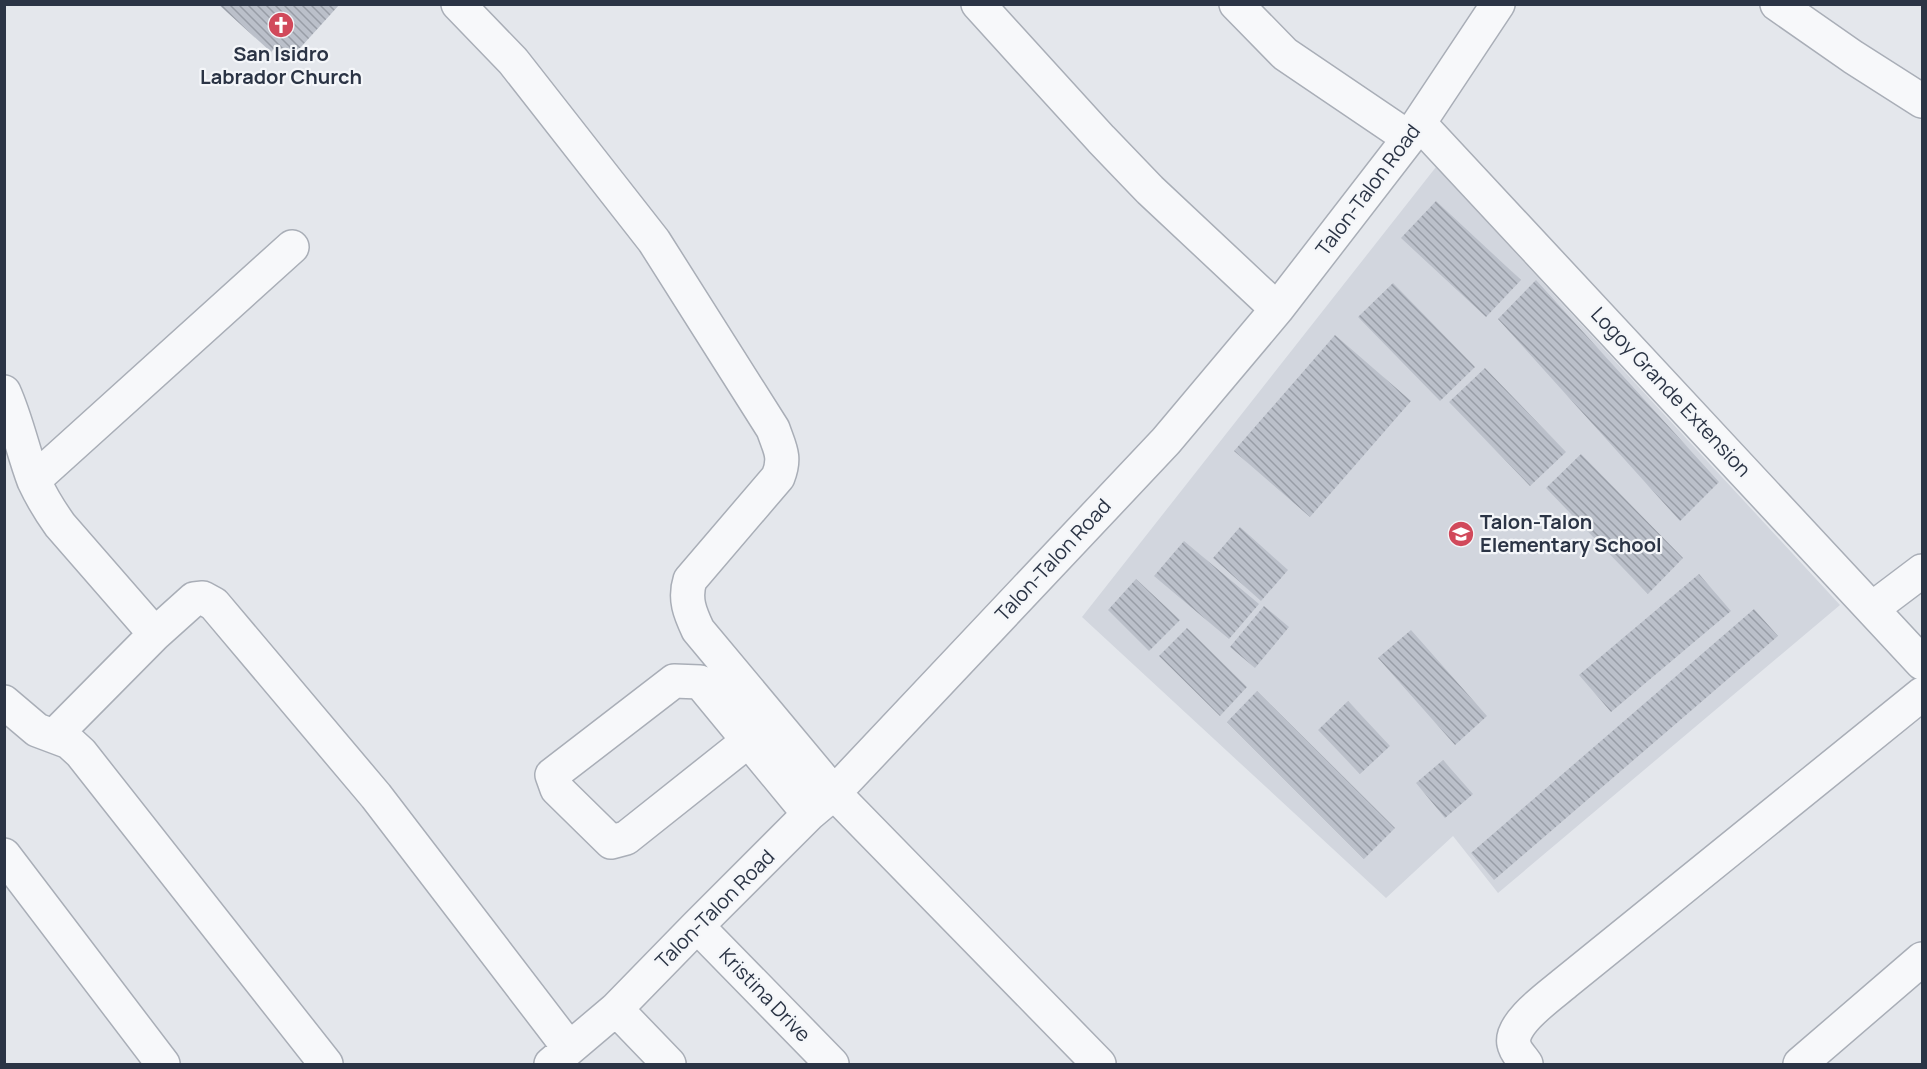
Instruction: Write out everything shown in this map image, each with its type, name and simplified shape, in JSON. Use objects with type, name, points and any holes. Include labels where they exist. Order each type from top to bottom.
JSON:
[{"type":"street","points":[[458,4],[513,61],[654,241],[772,429],[782,455],[783,465],[778,477],[690,580],[686,593],[690,612],[698,630],[834,793],[1100,1065]]},
{"type":"street","points":[[978,4],[1142,182],[1277,309]]},
{"type":"street","name":"Logoy Grande Extension","points":[[1236,4],[1285,54],[1414,130],[1873,608],[1923,663]]},
{"type":"street","name":"Talon-Talon Road","points":[[560,1056],[616,1010],[809,814],[834,793],[1166,441],[1277,309],[1414,130],[1498,4]]},
{"type":"street","points":[[1777,4],[1853,57],[1923,101]]},
{"type":"street","points":[[34,480],[292,247]]},
{"type":"street","points":[[4,392],[34,480],[47,506],[60,525],[155,634]]},
{"type":"street","points":[[1873,608],[1923,571]]},
{"type":"street","points":[[54,736],[155,634],[195,599],[203,598],[214,604],[370,788],[560,1056]]},
{"type":"street","points":[[748,741],[626,838],[611,842],[557,789],[552,775],[674,681],[700,682],[809,814]]},
{"type":"street","points":[[1526,1065],[1514,1045],[1513,1035],[1520,1023],[1565,983],[1923,694]]},
{"type":"street","points":[[4,702],[37,730],[69,742],[81,753],[326,1065]]},
{"type":"street","points":[[4,855],[163,1065]]},
{"type":"street","name":"Kristina Drive","points":[[697,926],[832,1065]]},
{"type":"street","points":[[1800,1065],[1923,959]]},
{"type":"street","points":[[616,1010],[669,1065]]},
{"type":"shaded area","name":"Talon-Talon Elementary School","points":[[1436,167],[1840,605],[1498,893],[1453,836],[1386,898],[1082,617]]},
{"type":"building","name":"San Isidro Labrador Church","points":[[218,4],[340,4],[291,58],[277,46],[271,52]]},
{"type":"building","points":[[1436,201],[1521,280],[1486,317],[1401,238]]},
{"type":"building","points":[[1536,280],[1719,482],[1680,521],[1498,319]]},
{"type":"building","points":[[1393,283],[1475,367],[1440,401],[1358,317]]},
{"type":"building","points":[[1335,335],[1411,401],[1310,517],[1234,451]]},
{"type":"building","points":[[1485,368],[1566,452],[1530,486],[1449,402]]},
{"type":"building","points":[[1581,454],[1683,558],[1648,594],[1546,488]]},
{"type":"building","points":[[1240,527],[1288,570],[1261,601],[1213,558]]},
{"type":"building","points":[[1184,541],[1259,604],[1229,639],[1154,576]]},
{"type":"building","points":[[1699,574],[1731,611],[1611,712],[1579,675]]},
{"type":"building","points":[[1136,579],[1180,620],[1149,651],[1108,610]]},
{"type":"building","points":[[1264,606],[1289,627],[1255,668],[1230,647]]},
{"type":"building","points":[[1754,609],[1778,636],[1494,880],[1471,853]]},
{"type":"building","points":[[1187,628],[1247,687],[1220,716],[1159,656]]},
{"type":"building","points":[[1411,630],[1487,716],[1455,745],[1378,658]]},
{"type":"building","points":[[1257,691],[1395,828],[1364,859],[1227,722]]},
{"type":"building","points":[[1348,701],[1390,746],[1360,774],[1318,730]]},
{"type":"building","points":[[1443,760],[1473,794],[1445,818],[1416,783]]},
{"type":"place","name":"San Isidro Labrador Church","points":[[281,25]]},
{"type":"place","name":"Talon-Talon Elementary School","points":[[1461,534]]}]
